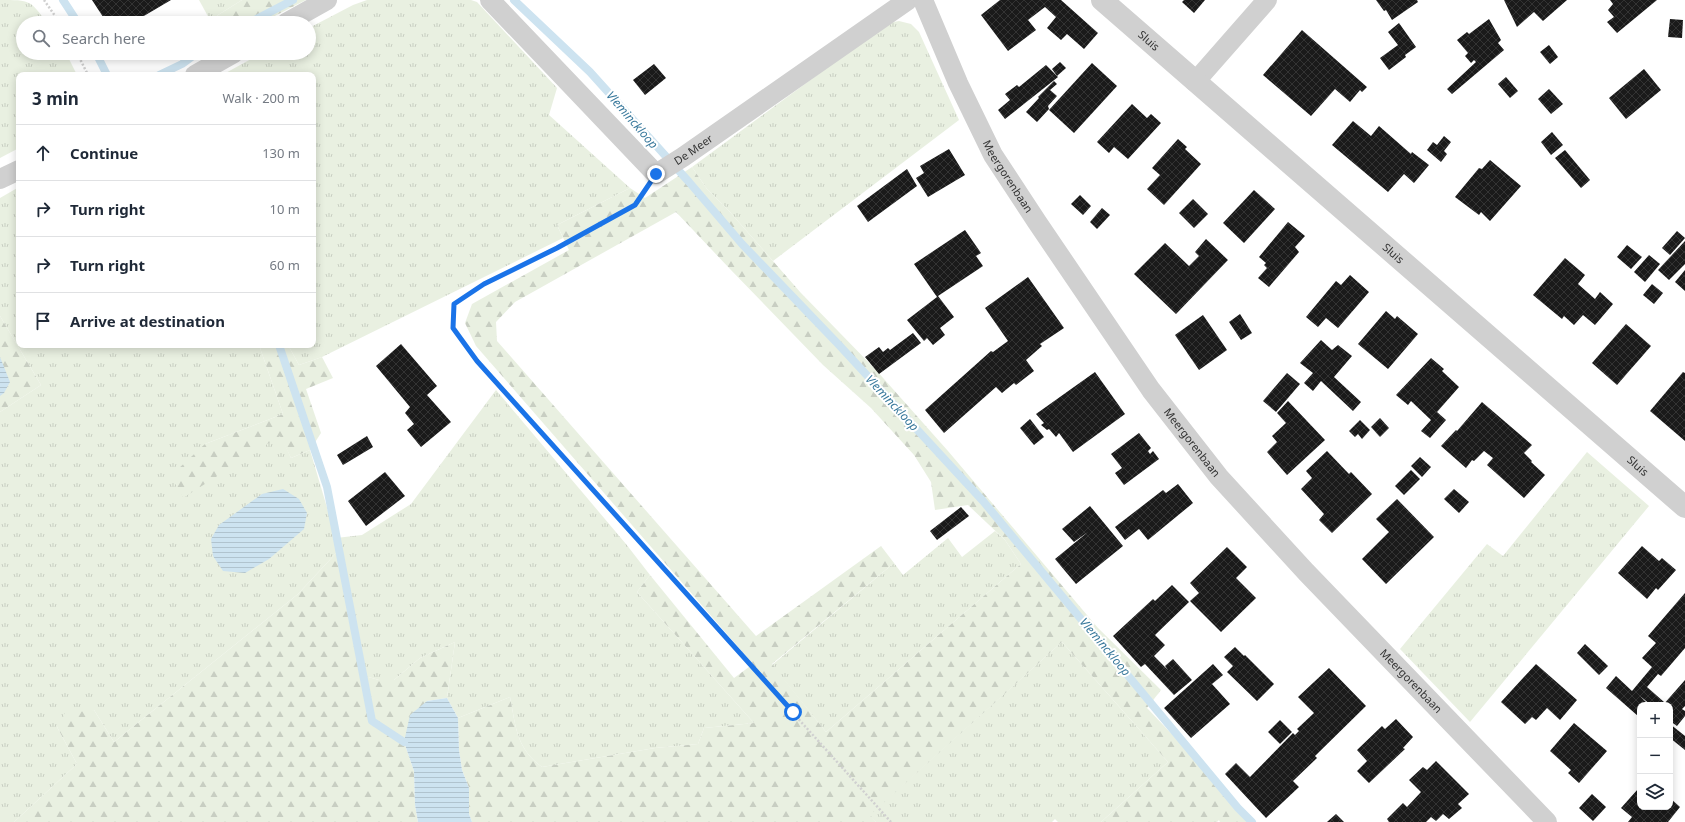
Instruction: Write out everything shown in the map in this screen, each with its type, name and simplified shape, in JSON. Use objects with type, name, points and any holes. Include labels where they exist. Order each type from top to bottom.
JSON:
[{"type":"street","points":[[298,16],[327,0]]},
{"type":"street","points":[[490,0],[656,174]]},
{"type":"street","name":"De Meer","points":[[656,174],[908,0]]},
{"type":"street","name":"Meergorenbaan","points":[[923,0],[958,83],[993,155],[1041,229],[1160,401],[1219,477],[1306,572],[1547,822]]},
{"type":"street","name":"Sluis","points":[[1102,0],[1685,507]]},
{"type":"street","points":[[1195,82],[1267,0]]},
{"type":"street","points":[[200,72],[222,60]]},
{"type":"street","points":[[0,179],[16,171]]},
{"type":"path","points":[[44,0],[55,16]]},
{"type":"path","points":[[81,60],[87,72]]},
{"type":"path","points":[[656,174],[635,205],[557,248],[484,284],[454,304],[453,328],[477,361],[891,822]]},
{"type":"green space","points":[[0,0],[18,0],[29,3],[42,16],[16,16],[16,60],[70,60],[76,72],[16,72],[16,150],[0,158]]},
{"type":"green space","points":[[199,0],[242,0],[216,16],[208,16]]},
{"type":"green space","points":[[242,0],[306,0],[275,16],[216,16]]},
{"type":"green space","points":[[367,0],[471,0],[477,2],[557,88],[549,115],[630,188],[557,225],[563,238],[322,357],[299,365],[290,348],[316,348],[316,72],[227,72],[249,60],[316,60],[316,24],[353,5]]},
{"type":"green space","points":[[899,21],[911,24],[919,32],[959,120],[773,261],[729,211],[707,189],[692,167],[888,23]]},
{"type":"green space","points":[[692,167],[707,189],[729,211],[801,293],[876,370],[948,451],[1098,628],[1161,690],[1147,708],[1251,822],[1220,822],[1219,820],[1217,822],[1101,822],[1168,762],[1062,642],[870,815],[876,822],[472,822],[469,814],[469,788],[462,770],[459,750],[458,718],[510,697],[518,736],[533,760],[542,767],[655,748],[698,744],[704,728],[754,723],[637,592],[650,575],[734,678],[753,664],[476,346],[465,323],[472,304],[569,250],[557,225],[630,188],[645,198]],"holes":[[[676,212],[823,365],[871,408],[914,455],[931,482],[935,510],[968,505],[1005,540],[1021,564],[826,732],[772,664],[894,563],[881,546],[756,636],[497,341],[496,322],[515,302]]]},
{"type":"green space","points":[[16,189],[16,343],[0,316],[0,198]]},
{"type":"green space","points":[[0,316],[16,343],[16,348],[19,348],[41,385],[0,412]]},
{"type":"green space","points":[[19,348],[260,348],[283,414],[205,444],[281,436],[291,458],[310,450],[336,538],[362,535],[411,504],[496,390],[626,544],[650,575],[637,592],[754,723],[704,728],[698,744],[655,748],[542,767],[533,760],[518,736],[510,697],[458,718],[447,698],[455,642],[420,658],[394,680],[379,680],[365,676],[362,671],[339,550],[298,594],[114,742],[94,710],[57,727],[77,764],[14,822],[0,822],[0,412],[41,385]]},
{"type":"green space","points":[[260,348],[290,348],[299,365],[322,357],[333,378],[306,389],[321,433],[310,450],[291,458],[280,436],[183,498],[174,481],[178,469],[205,444],[283,414]]},
{"type":"green space","points":[[1587,452],[1649,506],[1470,722],[1400,649],[1487,544],[1503,556]]},
{"type":"green space","points":[[995,531],[1005,540],[1021,564],[826,732],[772,665],[894,563],[903,575],[948,538],[962,557]]},
{"type":"green space","points":[[339,550],[362,671],[365,676],[379,680],[394,680],[420,658],[455,642],[447,698],[427,701],[404,742],[414,771],[415,805],[418,822],[14,822],[77,764],[57,727],[65,713],[94,710],[114,742],[298,594]]},
{"type":"green space","points":[[1062,642],[1168,762],[1101,822],[1058,822],[1055,819],[1052,822],[876,822],[869,815]]},
{"type":"water","points":[[0,357],[10,382],[4,393],[0,396]]},
{"type":"water","points":[[283,489],[299,499],[307,513],[304,529],[269,559],[245,573],[223,571],[213,556],[211,539],[219,525],[262,494]]},
{"type":"water","points":[[447,698],[458,718],[459,750],[462,770],[469,788],[469,814],[472,822],[418,822],[415,805],[414,771],[404,742],[410,715],[427,701]]},
{"type":"building","points":[[92,0],[171,0],[144,16],[102,16]]},
{"type":"building","points":[[1000,0],[1061,0],[1098,33],[1084,49],[1067,34],[1061,40],[1047,28],[1056,17],[1045,7],[1028,20],[1036,30],[1008,51],[981,15]]},
{"type":"building","points":[[1184,0],[1205,0],[1194,13],[1182,2]]},
{"type":"building","points":[[1376,0],[1417,0],[1418,2],[1392,20],[1386,10],[1384,11]]},
{"type":"building","points":[[1504,0],[1567,0],[1543,21],[1534,12],[1517,27]]},
{"type":"building","points":[[1610,0],[1657,0],[1617,33],[1607,22],[1614,17],[1608,10],[1613,4]]},
{"type":"building","points":[[1489,19],[1501,40],[1498,43],[1504,50],[1452,94],[1447,89],[1476,62],[1474,60],[1471,63],[1465,56],[1468,53],[1457,40],[1467,32],[1469,34]]},
{"type":"building","points":[[1670,19],[1683,20],[1682,38],[1668,37]]},
{"type":"building","points":[[1399,23],[1416,47],[1389,70],[1380,58],[1398,45],[1388,32]]},
{"type":"building","points":[[1302,30],[1367,87],[1362,92],[1360,90],[1350,102],[1335,89],[1311,116],[1263,75]]},
{"type":"building","points":[[1549,45],[1558,57],[1550,64],[1540,52]]},
{"type":"building","points":[[1060,62],[1066,68],[1057,76],[1052,69]]},
{"type":"building","points":[[1092,63],[1117,86],[1074,133],[1049,110]]},
{"type":"building","points":[[654,64],[666,78],[645,95],[633,80]]},
{"type":"building","points":[[1046,65],[1058,77],[1005,119],[998,110],[1010,100],[1005,94],[1017,85],[1019,87]]},
{"type":"building","points":[[1644,69],[1661,90],[1626,119],[1609,98]]},
{"type":"building","points":[[1506,77],[1518,91],[1510,98],[1498,84]]},
{"type":"building","points":[[1054,81],[1057,84],[1050,90],[1057,96],[1048,106],[1049,109],[1037,122],[1026,112]]},
{"type":"building","points":[[1549,89],[1563,104],[1551,114],[1538,99]]},
{"type":"building","points":[[1132,104],[1147,118],[1151,114],[1161,123],[1128,159],[1114,147],[1109,153],[1097,142]]},
{"type":"building","points":[[1353,121],[1371,136],[1379,126],[1411,154],[1412,152],[1429,165],[1414,183],[1404,174],[1388,192],[1332,145]]},
{"type":"building","points":[[1552,132],[1563,145],[1551,155],[1541,142]]},
{"type":"building","points":[[1444,136],[1451,142],[1444,151],[1447,154],[1441,162],[1427,150],[1433,142],[1437,145]]},
{"type":"building","points":[[1178,139],[1187,147],[1185,149],[1201,164],[1164,205],[1147,189],[1160,175],[1152,168]]},
{"type":"building","points":[[949,149],[965,175],[928,197],[916,178],[924,173],[920,166]]},
{"type":"building","points":[[1565,150],[1590,180],[1581,188],[1555,158]]},
{"type":"building","points":[[1490,160],[1521,186],[1490,221],[1481,212],[1479,215],[1455,197],[1479,168],[1482,169]]},
{"type":"building","points":[[907,169],[917,186],[868,222],[857,206]]},
{"type":"building","points":[[1254,190],[1275,209],[1244,243],[1223,223]]},
{"type":"building","points":[[1080,195],[1091,206],[1083,215],[1071,204]]},
{"type":"building","points":[[1193,199],[1208,214],[1194,228],[1179,213]]},
{"type":"building","points":[[1102,208],[1110,215],[1097,229],[1090,222]]},
{"type":"building","points":[[1288,222],[1305,236],[1295,247],[1299,252],[1269,287],[1258,278],[1267,268],[1264,265],[1266,263],[1259,257]]},
{"type":"building","points":[[965,230],[981,253],[976,256],[983,266],[938,296],[954,317],[940,328],[945,335],[933,345],[927,338],[924,341],[907,320],[937,297],[914,264]]},
{"type":"building","points":[[1677,231],[1685,238],[1670,255],[1662,248]]},
{"type":"building","points":[[1206,239],[1228,260],[1176,314],[1134,274],[1165,243],[1189,266],[1199,256],[1195,252]]},
{"type":"building","points":[[1685,241],[1685,264],[1669,280],[1658,270]]},
{"type":"building","points":[[1627,245],[1642,257],[1631,269],[1617,257]]},
{"type":"building","points":[[1649,255],[1660,264],[1645,282],[1634,272]]},
{"type":"building","points":[[1565,258],[1585,275],[1578,284],[1595,299],[1600,292],[1613,304],[1595,325],[1583,315],[1574,325],[1564,316],[1562,319],[1533,295]]},
{"type":"building","points":[[1685,270],[1685,291],[1675,282]]},
{"type":"building","points":[[1350,275],[1369,292],[1338,328],[1326,318],[1318,327],[1306,317],[1336,281],[1341,285]]},
{"type":"building","points":[[1028,277],[1064,328],[1040,344],[1042,346],[1026,360],[1034,371],[1016,385],[1014,383],[1002,393],[996,387],[944,433],[925,410],[991,351],[993,352],[1008,341],[985,308]]},
{"type":"building","points":[[1652,284],[1663,293],[1654,304],[1643,295]]},
{"type":"building","points":[[1386,311],[1395,319],[1397,316],[1418,334],[1388,369],[1358,344]]},
{"type":"building","points":[[1240,314],[1252,333],[1241,340],[1229,322]]},
{"type":"building","points":[[1203,315],[1227,350],[1199,370],[1175,335]]},
{"type":"building","points":[[1626,324],[1651,346],[1617,385],[1592,363]]},
{"type":"building","points":[[913,333],[921,343],[879,374],[865,357],[879,347],[883,352],[888,348],[890,350]]},
{"type":"building","points":[[1321,340],[1332,350],[1338,345],[1352,356],[1334,377],[1361,402],[1353,411],[1321,381],[1313,391],[1304,383],[1313,373],[1300,363]]},
{"type":"building","points":[[401,344],[437,386],[427,395],[451,422],[421,447],[407,430],[414,424],[405,413],[410,407],[376,366]]},
{"type":"building","points":[[1431,358],[1444,369],[1442,371],[1459,387],[1437,412],[1446,420],[1430,438],[1421,431],[1431,420],[1411,401],[1408,405],[1396,395]]},
{"type":"building","points":[[1095,372],[1125,414],[1073,452],[1059,433],[1056,437],[1049,429],[1047,430],[1041,425],[1044,423],[1036,414]]},
{"type":"building","points":[[1683,372],[1685,373],[1685,441],[1650,411]]},
{"type":"building","points":[[1287,373],[1300,384],[1276,412],[1263,401]]},
{"type":"building","points":[[1288,401],[1325,440],[1287,475],[1267,452],[1277,442],[1272,436],[1286,423],[1277,413]]},
{"type":"building","points":[[1482,402],[1532,445],[1524,453],[1545,475],[1524,498],[1487,465],[1493,458],[1484,451],[1474,461],[1472,460],[1466,468],[1441,446],[1456,430],[1457,431]]},
{"type":"building","points":[[1380,418],[1389,428],[1380,437],[1371,427]]},
{"type":"building","points":[[1030,419],[1044,437],[1034,445],[1020,428]]},
{"type":"building","points":[[1360,420],[1370,430],[1362,439],[1358,434],[1355,437],[1349,431]]},
{"type":"building","points":[[1139,433],[1151,448],[1148,451],[1150,454],[1153,451],[1159,459],[1124,485],[1115,473],[1122,468],[1111,454]]},
{"type":"building","points":[[367,436],[373,447],[343,465],[337,455]]},
{"type":"building","points":[[1327,451],[1349,474],[1351,472],[1372,494],[1332,533],[1319,520],[1324,514],[1301,489],[1312,478],[1306,471]]},
{"type":"building","points":[[1420,457],[1431,467],[1422,477],[1411,466]]},
{"type":"building","points":[[1411,470],[1420,479],[1404,495],[1395,486]]},
{"type":"building","points":[[385,472],[405,496],[366,526],[348,501]]},
{"type":"building","points":[[1178,484],[1193,503],[1148,540],[1139,529],[1125,540],[1115,527],[1163,490],[1166,493]]},
{"type":"building","points":[[1454,489],[1469,502],[1459,513],[1444,499]]},
{"type":"building","points":[[1397,499],[1434,537],[1386,584],[1362,559],[1389,532],[1376,519]]},
{"type":"building","points":[[1090,506],[1123,546],[1076,584],[1055,559],[1088,532],[1074,542],[1062,529]]},
{"type":"building","points":[[961,507],[969,516],[937,540],[930,531]]},
{"type":"building","points":[[1642,546],[1659,561],[1662,558],[1676,570],[1658,590],[1656,588],[1647,599],[1618,573]]},
{"type":"building","points":[[1227,547],[1247,567],[1236,578],[1256,598],[1221,632],[1190,601],[1199,593],[1190,583]]},
{"type":"building","points":[[1172,585],[1189,602],[1155,635],[1165,645],[1154,656],[1168,670],[1165,666],[1173,659],[1192,680],[1174,695],[1145,664],[1141,667],[1113,636],[1153,599],[1155,601]]},
{"type":"building","points":[[1685,593],[1685,648],[1661,676],[1658,674],[1647,687],[1664,702],[1647,702],[1640,696],[1646,702],[1637,702],[1637,715],[1606,688],[1616,676],[1632,691],[1652,667],[1642,658],[1656,643],[1648,636]]},
{"type":"building","points":[[1585,644],[1608,666],[1599,675],[1577,653]]},
{"type":"building","points":[[1235,647],[1274,684],[1257,701],[1227,672],[1233,666],[1224,657]]},
{"type":"building","points":[[1213,664],[1223,675],[1212,684],[1230,704],[1191,738],[1164,708]]},
{"type":"building","points":[[1536,664],[1577,700],[1560,720],[1547,708],[1536,720],[1532,717],[1525,724],[1501,702]]},
{"type":"building","points":[[1329,668],[1366,706],[1315,756],[1317,758],[1293,781],[1299,787],[1266,818],[1225,774],[1236,763],[1250,777],[1293,733],[1295,735],[1299,731],[1297,729],[1314,713],[1298,697]]},
{"type":"building","points":[[1685,680],[1685,706],[1682,709],[1685,711],[1685,716],[1677,726],[1673,723],[1673,702],[1666,702]]},
{"type":"building","points":[[1396,719],[1413,737],[1403,748],[1405,749],[1369,783],[1357,771],[1367,761],[1357,750],[1382,726],[1385,729]]},
{"type":"building","points":[[1280,720],[1292,732],[1280,744],[1268,732]]},
{"type":"building","points":[[1574,723],[1607,751],[1579,783],[1568,773],[1571,770],[1550,751]]},
{"type":"building","points":[[1673,726],[1685,736],[1685,750],[1673,740]]},
{"type":"building","points":[[1436,761],[1469,794],[1458,804],[1462,808],[1449,819],[1443,814],[1436,821],[1431,817],[1426,822],[1389,822],[1387,819],[1403,803],[1407,807],[1421,792],[1409,780],[1423,767],[1427,770]]},
{"type":"building","points":[[1637,790],[1637,810],[1673,810],[1673,801],[1680,807],[1668,822],[1628,822],[1632,817],[1621,808]]},
{"type":"building","points":[[1592,794],[1606,807],[1593,821],[1579,808]]},
{"type":"building","points":[[1336,814],[1344,822],[1327,822]]},
{"type":"waterway","name":"Vleminckloop","points":[[63,0],[73,16]]},
{"type":"waterway","name":"Vleminckloop","points":[[262,16],[293,0]]},
{"type":"waterway","name":"Vleminckloop","points":[[514,0],[590,72],[689,182],[742,244],[839,345],[983,501],[1238,808],[1252,822]]},
{"type":"waterway","name":"Vleminckloop","points":[[100,60],[106,72]]},
{"type":"waterway","name":"Vleminckloop","points":[[165,72],[187,60]]},
{"type":"waterway","points":[[280,348],[327,487],[372,721],[404,742]]},
{"type":"route","points":[[656,174],[635,205],[557,248],[484,284],[454,304],[453,328],[477,361],[793,712]]}]
